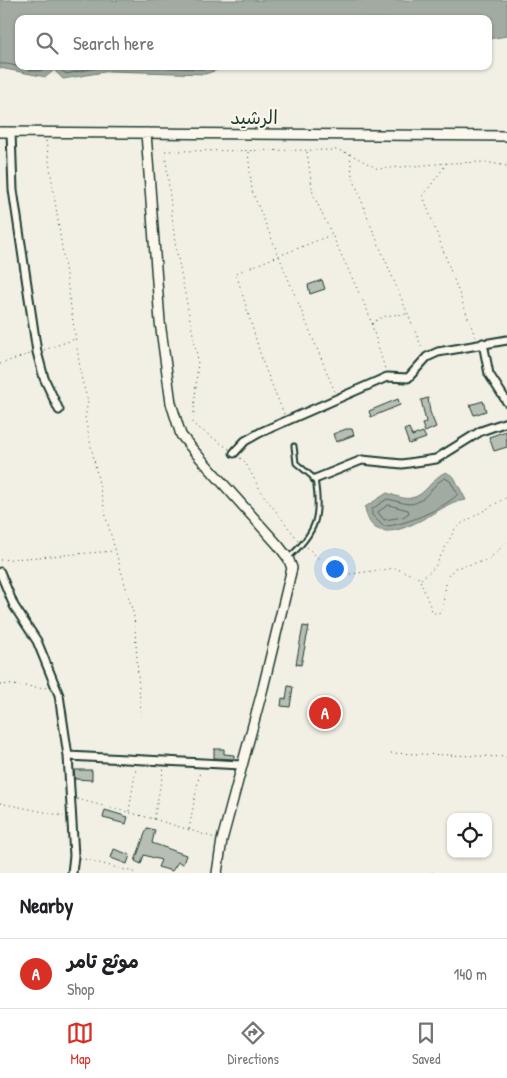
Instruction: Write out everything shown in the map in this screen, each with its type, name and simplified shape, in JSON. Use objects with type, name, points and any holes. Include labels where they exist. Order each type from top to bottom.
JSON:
[{"type":"street","name":"الرشيد","points":[[0,132],[507,136]]},
{"type":"street","points":[[11,132],[13,190],[37,352],[44,378],[59,410]]},
{"type":"street","points":[[146,132],[160,322],[174,416],[182,435],[288,558],[292,568],[222,840],[217,873]]},
{"type":"street","points":[[234,453],[245,441],[387,377],[408,378],[427,357],[438,352],[507,340]]},
{"type":"street","points":[[480,344],[489,374],[507,402]]},
{"type":"street","points":[[315,479],[362,460],[402,464],[436,459],[481,431],[507,422]]},
{"type":"street","points":[[0,572],[14,606],[37,641],[57,689],[68,756],[74,856],[72,873]]},
{"type":"street","points":[[68,756],[241,765]]},
{"type":"lane","points":[[288,558],[303,543],[317,520],[319,505],[315,479],[296,463],[294,446]]},
{"type":"path","points":[[44,133],[80,364],[88,401],[85,418],[115,551],[134,616],[141,716]]},
{"type":"path","points":[[507,166],[485,162],[378,168],[338,150],[308,152],[165,151],[175,243],[198,360],[193,424],[245,462],[262,494],[303,543],[336,576],[395,568],[420,580],[432,611],[436,614],[442,611],[447,577],[455,568],[488,560],[507,542]]},
{"type":"path","points":[[248,151],[252,191],[338,399]]},
{"type":"path","points":[[308,152],[313,194],[368,312],[387,377]]},
{"type":"path","points":[[350,154],[352,175],[427,357]]},
{"type":"path","points":[[448,163],[422,196],[480,344]]},
{"type":"path","points":[[287,421],[264,363],[236,273],[331,235]]},
{"type":"path","points":[[371,325],[377,319],[389,315],[408,314]]},
{"type":"path","points":[[420,580],[435,567],[456,527],[507,497]]},
{"type":"path","points":[[0,560],[115,551]]},
{"type":"path","points":[[0,684],[57,689]]},
{"type":"path","points":[[391,752],[507,757]]},
{"type":"path","points":[[129,812],[138,760]]},
{"type":"path","points":[[154,819],[166,762]]},
{"type":"path","points":[[188,830],[201,763]]},
{"type":"path","points":[[69,796],[112,810],[129,812],[222,840]]},
{"type":"path","points":[[0,803],[72,817]]},
{"type":"path","points":[[74,856],[137,873]]},
{"type":"water","points":[[0,0],[507,0],[507,36],[492,38],[492,15],[15,15],[15,70],[54,70],[46,77],[0,68]]},
{"type":"water","points":[[54,70],[217,70],[205,74],[110,71],[63,79]]},
{"type":"water","points":[[446,472],[454,477],[466,500],[454,502],[404,528],[390,531],[379,530],[370,522],[365,507],[387,493],[405,498],[416,497],[441,474]]},
{"type":"building","points":[[322,280],[325,289],[310,294],[308,285]]},
{"type":"building","points":[[428,398],[430,412],[436,427],[425,432],[422,424],[426,422],[421,400]]},
{"type":"building","points":[[398,399],[400,405],[371,417],[369,411]]},
{"type":"building","points":[[483,401],[486,411],[474,415],[470,405]]},
{"type":"building","points":[[409,428],[412,436],[423,432],[426,438],[409,444],[404,430]]},
{"type":"building","points":[[346,429],[352,429],[354,435],[336,442],[333,434]]},
{"type":"building","points":[[506,431],[507,447],[494,451],[489,437]]},
{"type":"building","points":[[303,626],[309,627],[301,665],[296,664]]},
{"type":"building","points":[[288,686],[293,687],[290,707],[281,706],[282,698],[286,699]]},
{"type":"building","points":[[214,749],[224,749],[224,754],[234,755],[234,759],[214,758]]},
{"type":"building","points":[[74,770],[92,770],[92,780],[75,779]]},
{"type":"building","points":[[105,810],[128,817],[126,824],[103,818]]},
{"type":"building","points":[[147,828],[155,830],[152,843],[186,855],[183,864],[178,862],[172,871],[158,867],[161,860],[144,855],[141,864],[135,861]]},
{"type":"building","points":[[114,849],[130,855],[127,864],[111,858]]},
{"type":"place","name":"موثع تامر","points":[[325,713]]}]
